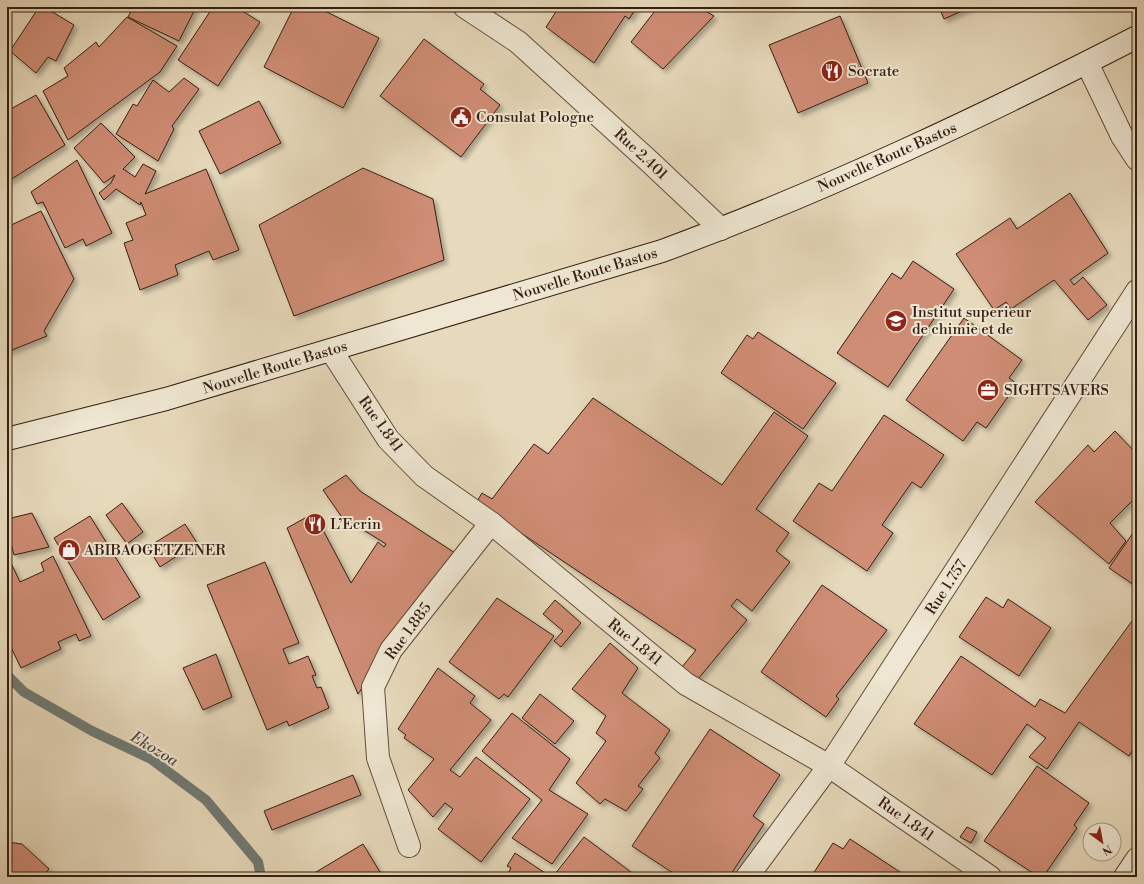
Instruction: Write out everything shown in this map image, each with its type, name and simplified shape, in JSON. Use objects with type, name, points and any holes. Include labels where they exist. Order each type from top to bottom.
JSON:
[{"type":"street","name":"Rue 2.401","points":[[465,7],[518,42],[645,157],[721,229]]},
{"type":"street","name":"Nouvelle Route Bastos","points":[[7,439],[166,399],[662,251],[721,229],[868,167],[1137,38]]},
{"type":"street","points":[[1087,63],[1122,136],[1137,159]]},
{"type":"street","name":"Rue 1.757","points":[[747,877],[829,766],[1137,292]]},
{"type":"street","name":"Rue 1.841","points":[[331,350],[388,439],[424,476],[491,523],[686,684],[829,766],[990,877]]},
{"type":"street","name":"Rue 1.885","points":[[409,846],[378,758],[373,687],[391,650],[491,523]]},
{"type":"street","points":[[1124,877],[1137,859]]},
{"type":"building","points":[[39,7],[44,7],[74,25],[56,61],[48,57],[36,73],[10,51]]},
{"type":"building","points":[[133,7],[196,7],[179,41],[128,17]]},
{"type":"building","points":[[213,7],[236,7],[260,22],[218,86],[178,60]]},
{"type":"building","points":[[294,7],[317,7],[379,38],[343,108],[264,67]]},
{"type":"building","points":[[559,7],[637,7],[629,19],[625,16],[594,63],[546,27]]},
{"type":"building","points":[[658,7],[699,7],[714,16],[663,69],[631,42]]},
{"type":"building","points":[[939,7],[971,7],[944,19]]},
{"type":"building","points":[[840,16],[868,83],[798,113],[769,45]]},
{"type":"building","points":[[127,17],[177,46],[160,72],[68,140],[43,91],[68,76],[64,68],[96,42],[99,47]]},
{"type":"building","points":[[424,39],[484,84],[480,89],[500,105],[461,157],[380,96]]},
{"type":"building","points":[[184,78],[199,89],[172,126],[174,129],[158,161],[116,134],[133,104],[137,106],[153,80],[169,92]]},
{"type":"building","points":[[36,95],[65,145],[7,182],[7,111]]},
{"type":"building","points":[[259,101],[281,143],[220,174],[199,131]]},
{"type":"building","points":[[101,123],[135,157],[123,169],[135,177],[143,164],[156,171],[145,194],[206,169],[239,250],[213,260],[209,251],[175,265],[178,275],[140,290],[124,243],[133,240],[126,223],[146,215],[141,202],[140,205],[116,189],[104,200],[99,193],[111,183],[115,175],[104,183],[74,148]]},
{"type":"building","points":[[77,160],[112,233],[86,246],[83,239],[65,248],[43,202],[37,204],[31,192]]},
{"type":"building","points":[[363,168],[433,199],[444,260],[294,316],[259,225]]},
{"type":"building","points":[[1070,193],[1108,253],[1070,280],[1074,285],[1083,277],[1107,305],[1088,320],[1054,280],[1011,309],[1006,302],[994,310],[956,254],[1010,218],[1017,229]]},
{"type":"building","points":[[41,211],[74,279],[44,331],[47,336],[7,352],[7,227]]},
{"type":"building","name":"Institut superieur de chimie et de","points":[[913,261],[954,289],[888,387],[837,353],[892,273],[901,279]]},
{"type":"building","points":[[964,318],[1022,360],[1009,378],[1017,384],[986,428],[977,422],[963,441],[906,400]]},
{"type":"building","points":[[758,332],[836,383],[803,429],[721,373],[747,335],[753,339]]},
{"type":"building","points":[[593,398],[722,485],[774,412],[808,436],[756,509],[789,533],[776,551],[790,562],[752,611],[737,599],[731,606],[747,620],[698,679],[681,668],[696,650],[476,503],[482,493],[492,499],[534,444],[548,454]]},
{"type":"building","points":[[884,415],[944,455],[921,488],[912,482],[882,525],[893,533],[867,571],[793,521],[819,483],[832,491]]},
{"type":"building","points":[[1115,431],[1134,451],[1137,448],[1137,496],[1110,523],[1126,541],[1109,564],[1035,502],[1088,445],[1094,452]]},
{"type":"building","points":[[346,475],[360,491],[455,553],[358,694],[287,528],[314,513],[351,583],[378,542],[384,547],[386,544],[341,516],[323,490]]},
{"type":"building","points":[[122,503],[143,532],[127,544],[106,515]]},
{"type":"building","points":[[32,513],[49,547],[14,555],[10,540],[7,541],[7,519]]},
{"type":"building","points":[[90,516],[140,597],[103,620],[54,538]]},
{"type":"building","points":[[185,524],[197,543],[160,567],[148,547]]},
{"type":"building","points":[[1137,527],[1137,587],[1109,568]]},
{"type":"building","points":[[53,556],[91,636],[79,641],[76,634],[58,642],[61,649],[21,668],[7,639],[7,568],[12,565],[20,582],[44,571],[41,563]]},
{"type":"building","points":[[265,562],[299,643],[283,649],[289,664],[308,656],[316,675],[312,676],[317,688],[321,687],[329,708],[289,726],[287,721],[267,730],[207,585]]},
{"type":"building","points":[[822,585],[887,630],[836,696],[839,699],[826,717],[761,672]]},
{"type":"building","points":[[986,597],[1003,608],[1008,599],[1051,628],[1019,676],[959,637]]},
{"type":"building","points":[[497,598],[554,636],[508,697],[504,694],[499,699],[449,662]]},
{"type":"building","points":[[555,600],[581,623],[561,647],[554,641],[563,631],[543,614]]},
{"type":"building","points":[[1137,614],[1137,743],[1129,756],[1079,722],[1047,769],[1029,757],[1046,738],[1027,724],[992,775],[914,724],[961,656],[1035,707],[1040,699],[1065,713]]},
{"type":"building","points":[[610,643],[638,668],[622,693],[670,730],[655,753],[660,758],[638,786],[643,789],[626,811],[605,799],[600,804],[576,783],[606,741],[596,733],[606,716],[572,689]]},
{"type":"building","points":[[216,654],[232,697],[203,710],[183,668]]},
{"type":"building","points":[[438,668],[475,696],[470,703],[491,720],[450,770],[460,777],[476,757],[530,799],[481,862],[438,829],[453,809],[445,803],[433,817],[408,790],[434,759],[404,738],[406,735],[398,729]]},
{"type":"building","points":[[540,694],[574,721],[555,744],[522,718]]},
{"type":"building","points":[[512,713],[570,759],[549,790],[588,814],[552,864],[512,838],[542,800],[482,751]]},
{"type":"building","points":[[710,729],[780,775],[753,816],[764,824],[729,877],[679,877],[632,846]]},
{"type":"building","points":[[1037,766],[1089,803],[1074,825],[1077,828],[1043,877],[1039,877],[984,841]]},
{"type":"building","points":[[353,775],[361,795],[272,830],[264,811]]},
{"type":"building","points":[[967,827],[977,832],[971,843],[960,837]]},
{"type":"building","points":[[584,837],[637,877],[559,877],[555,874]]},
{"type":"building","points":[[850,839],[906,876],[811,877],[833,843],[843,849]]},
{"type":"building","points":[[7,842],[22,844],[49,869],[42,877],[7,877]]},
{"type":"building","points":[[363,844],[383,877],[312,877],[311,875]]},
{"type":"building","points":[[515,853],[551,877],[506,877],[511,868],[507,866]]},
{"type":"waterway","name":"Ekozoa","points":[[7,675],[24,692],[92,731],[151,759],[206,800],[258,862],[261,877]]},
{"type":"place","name":"Socrate","points":[[832,71]]},
{"type":"place","name":"Consulat Pologne","points":[[461,117]]},
{"type":"place","name":"Institut superieur de chimie et de","points":[[896,321]]},
{"type":"place","name":"SIGHTSAVERS","points":[[988,390]]},
{"type":"place","name":"L’Ecrin","points":[[315,524]]},
{"type":"place","name":"ABIBAOGETZENER","points":[[69,550]]}]
